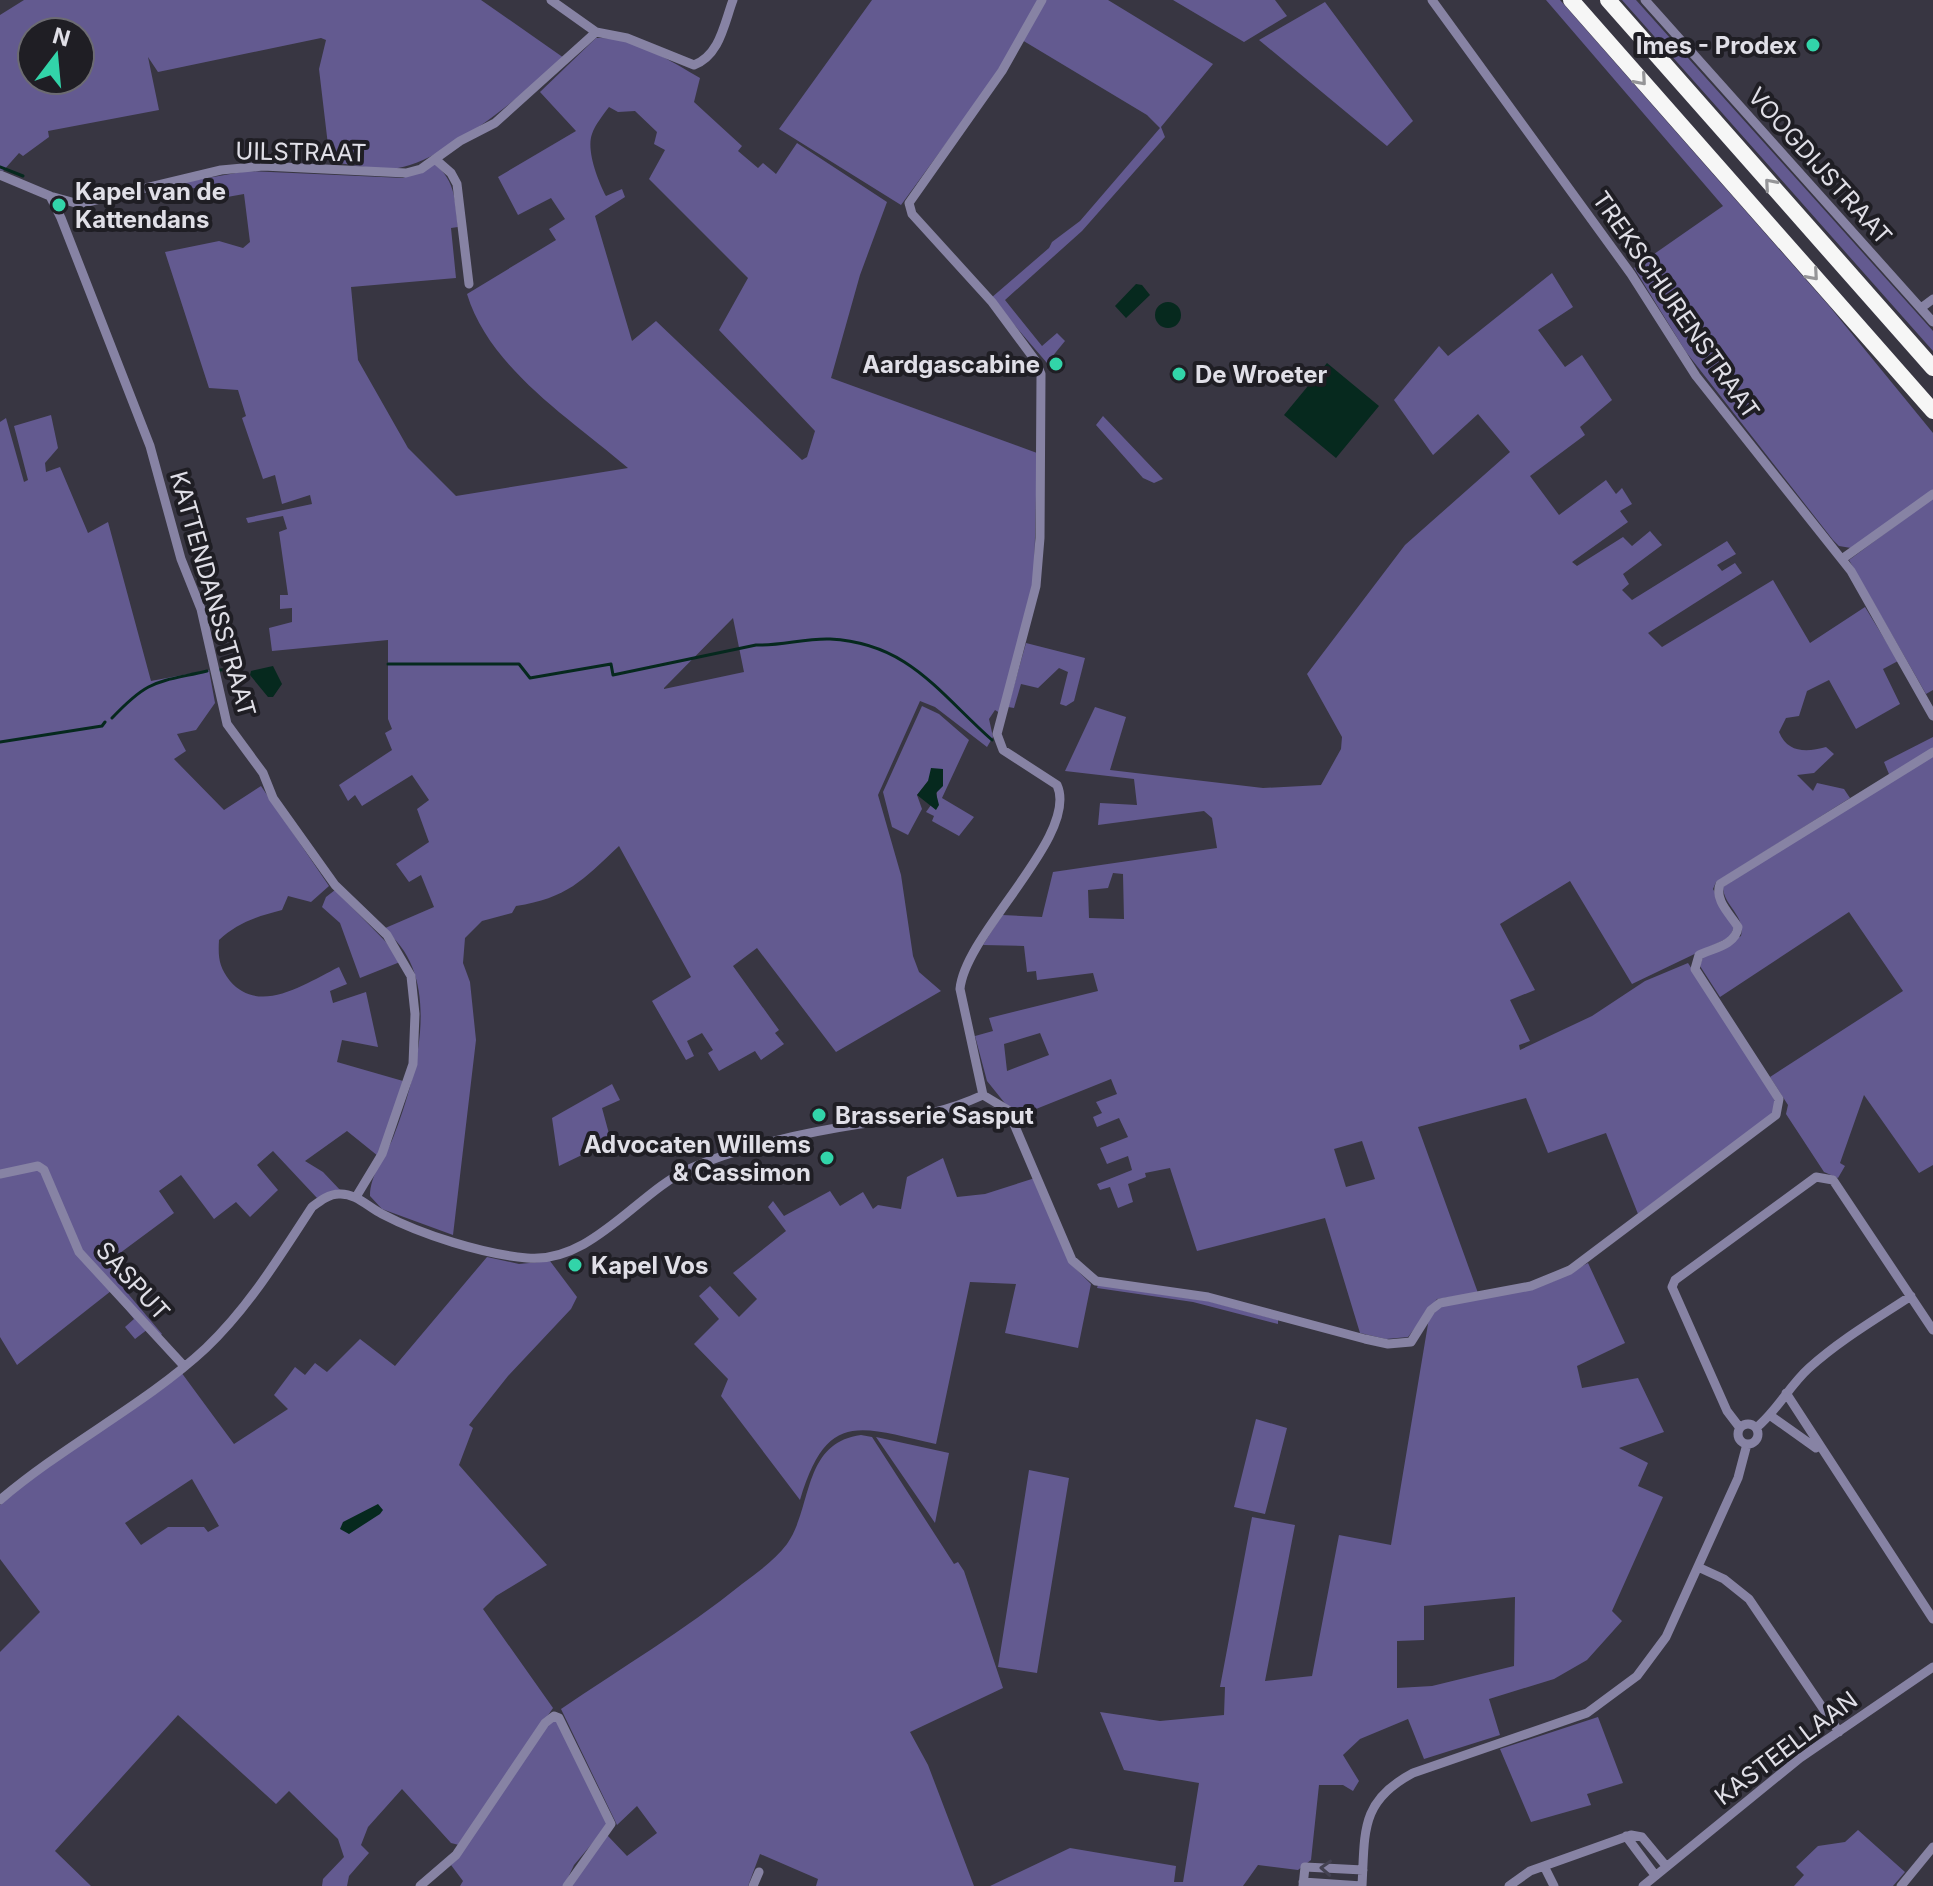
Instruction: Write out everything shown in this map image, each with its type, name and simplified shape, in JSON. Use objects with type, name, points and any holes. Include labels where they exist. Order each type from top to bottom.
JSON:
[{"type":"highway","points":[[1571,0],[1933,411]]},
{"type":"highway","points":[[1608,0],[1933,368]]},
{"type":"street","points":[[551,0],[596,32],[627,38],[686,65],[701,62],[718,44],[733,0]]},
{"type":"street","points":[[1042,0],[1002,71],[909,203],[912,214],[1024,344],[1041,374],[1040,538],[1036,586],[997,734],[1003,750],[1057,785],[1061,804],[1031,867],[968,958],[960,989],[983,1095],[1008,1110],[1072,1260],[1089,1277],[1107,1284],[1208,1297],[1388,1344],[1411,1342],[1431,1310],[1440,1303],[1531,1286],[1585,1262],[1659,1201],[1776,1115],[1779,1099],[1695,969],[1699,955],[1734,940],[1738,933],[1738,927],[1718,896],[1720,884],[1933,752]]},
{"type":"street","name":"TREKSCHURENSTRAAT","points":[[1432,0],[1631,274],[1696,376],[1842,559],[1933,716]]},
{"type":"street","points":[[1648,4],[1661,0]]},
{"type":"street","name":"VOOGDIJSTRAAT","points":[[1648,4],[1933,322]]},
{"type":"street","name":"UILSTRAAT","points":[[71,203],[221,170],[263,166],[393,174],[421,169],[495,123],[596,32]]},
{"type":"street","points":[[435,159],[451,173],[457,184],[469,284]]},
{"type":"street","points":[[0,175],[71,203],[61,218]]},
{"type":"street","name":"KATTENDANSSTRAAT","points":[[50,196],[150,446],[181,559],[204,620],[227,724],[263,773],[273,798],[335,885],[387,935],[411,976],[415,1014],[413,1064],[382,1154],[356,1197]]},
{"type":"street","points":[[1921,308],[1933,299]]},
{"type":"street","points":[[1842,559],[1933,494]]},
{"type":"street","points":[[0,1500],[32,1473],[207,1347],[253,1295],[312,1207],[339,1194],[356,1197],[383,1215],[479,1250],[530,1259],[570,1250],[618,1221],[671,1179],[707,1162],[857,1125],[929,1116],[983,1095]]},
{"type":"street","name":"SASPUT","points":[[0,1174],[38,1166],[44,1170],[79,1252],[184,1366]]},
{"type":"street","points":[[1740,1428],[1727,1411],[1673,1294],[1675,1280],[1816,1177],[1833,1180],[1933,1330]]},
{"type":"street","points":[[1756,1428],[1771,1416],[1786,1393],[1835,1347],[1911,1296]]},
{"type":"street","points":[[1786,1393],[1933,1619]]},
{"type":"street","points":[[1771,1416],[1822,1452]]},
{"type":"street","points":[[1747,1444],[1738,1436],[1740,1428],[1748,1424],[1756,1428]]},
{"type":"street","points":[[1363,1870],[1305,1867],[1303,1884],[1362,1886],[1369,1813],[1378,1797],[1413,1773],[1587,1713],[1605,1703],[1637,1676],[1656,1653],[1698,1567],[1738,1478],[1747,1444],[1757,1437],[1756,1428]]},
{"type":"street","points":[[1698,1567],[1724,1579],[1749,1599],[1839,1732]]},
{"type":"street","name":"KASTEELLAAN","points":[[1643,1886],[1800,1758],[1933,1667]]},
{"type":"street","points":[[420,1886],[456,1855],[545,1723],[554,1716],[559,1718],[611,1824],[567,1886]]},
{"type":"street","points":[[1626,1836],[1655,1875]]},
{"type":"street","points":[[1509,1886],[1530,1871],[1626,1836],[1642,1837],[1666,1866]]},
{"type":"street","points":[[1901,1886],[1933,1847]]},
{"type":"street","points":[[1544,1866],[1554,1886]]},
{"type":"street","points":[[753,1886],[759,1872]]},
{"type":"shaded area","points":[[24,0],[481,0],[564,58],[508,105],[462,138],[417,162],[390,169],[330,162],[319,69],[326,40],[321,38],[158,72],[148,57],[159,110],[48,131],[49,137],[23,156],[19,153],[3,171],[0,170],[0,15]]},
{"type":"shaded area","points":[[872,0],[1040,0],[996,75],[901,205],[779,129]]},
{"type":"shaded area","points":[[1046,0],[1108,0],[1213,64],[1161,127],[1165,137],[1082,231],[1005,300],[1042,346],[1057,333],[1065,341],[1047,363],[991,298],[1052,242],[1080,221],[1160,128],[1147,115],[1022,40]]},
{"type":"shaded area","points":[[1173,0],[1275,0],[1287,16],[1244,42]]},
{"type":"shaded area","points":[[1546,0],[1560,0],[1830,307],[1933,433],[1933,490],[1851,548],[1839,546],[1833,540],[1686,352],[1634,268],[1723,206]]},
{"type":"shaded area","points":[[1622,0],[1636,0],[1933,331],[1933,351]]},
{"type":"shaded area","points":[[1325,2],[1413,121],[1387,146],[1259,40]]},
{"type":"shaded area","points":[[596,38],[636,45],[700,78],[694,102],[742,146],[738,151],[758,168],[763,163],[776,174],[797,143],[887,202],[860,275],[831,378],[1037,453],[1034,579],[1000,713],[995,710],[989,719],[993,737],[987,747],[935,707],[920,701],[878,795],[901,875],[913,956],[919,972],[941,991],[836,1052],[757,948],[733,966],[779,1030],[775,1033],[784,1044],[761,1060],[755,1051],[719,1071],[708,1053],[713,1050],[702,1033],[687,1041],[694,1056],[686,1060],[652,1001],[691,977],[619,846],[573,886],[534,903],[516,906],[512,913],[482,921],[465,938],[463,963],[470,982],[476,1040],[453,1235],[382,1209],[370,1196],[372,1181],[402,1114],[417,1058],[420,1029],[420,1000],[414,973],[402,949],[383,929],[434,907],[421,875],[409,882],[396,864],[429,842],[417,809],[429,800],[412,775],[362,806],[355,795],[348,801],[339,785],[392,750],[385,733],[392,729],[388,719],[388,640],[272,651],[269,628],[292,622],[292,608],[280,609],[280,595],[288,595],[279,532],[287,529],[283,516],[248,523],[246,518],[312,504],[310,495],[282,504],[275,475],[263,479],[242,418],[246,416],[238,390],[209,388],[165,252],[219,241],[243,248],[250,242],[244,194],[205,201],[202,187],[174,191],[174,184],[247,171],[403,178],[435,164],[451,185],[455,200],[458,227],[451,228],[456,278],[351,287],[358,360],[408,448],[456,496],[628,468],[558,411],[513,369],[478,321],[467,294],[556,240],[549,229],[565,219],[551,198],[518,215],[498,177],[576,131],[540,92]],"holes":[[[609,107],[618,112],[635,111],[657,132],[654,144],[665,150],[649,179],[748,278],[719,330],[815,431],[807,457],[802,460],[656,321],[632,341],[595,216],[625,197],[622,189],[606,196],[592,157],[592,134]],[[733,618],[744,672],[664,689],[664,688]]]},
{"type":"shaded area","points":[[1552,273],[1573,307],[1538,330],[1565,367],[1582,355],[1612,400],[1580,427],[1585,435],[1530,476],[1559,515],[1606,480],[1616,494],[1622,488],[1632,504],[1620,511],[1628,522],[1572,562],[1577,566],[1623,537],[1632,546],[1650,531],[1662,545],[1623,574],[1629,584],[1622,590],[1632,600],[1727,541],[1736,554],[1717,565],[1722,571],[1735,563],[1742,573],[1648,633],[1662,647],[1773,580],[1810,643],[1865,607],[1898,661],[1883,669],[1900,704],[1856,729],[1829,680],[1807,691],[1799,716],[1786,718],[1779,732],[1793,748],[1812,750],[1826,747],[1834,754],[1814,773],[1797,775],[1813,791],[1817,783],[1844,789],[1850,798],[1716,882],[1713,889],[1734,927],[1730,937],[1632,984],[1570,881],[1500,924],[1535,990],[1510,1000],[1530,1041],[1519,1045],[1520,1050],[1592,1016],[1645,981],[1688,963],[1771,1092],[1775,1101],[1773,1113],[1638,1214],[1606,1133],[1548,1153],[1526,1098],[1418,1127],[1478,1293],[1437,1299],[1408,1337],[1386,1339],[1360,1333],[1325,1218],[1197,1251],[1170,1168],[1145,1173],[1146,1177],[1128,1184],[1133,1202],[1118,1208],[1110,1187],[1100,1190],[1097,1184],[1132,1170],[1128,1156],[1107,1164],[1100,1148],[1128,1137],[1119,1118],[1097,1127],[1093,1117],[1102,1113],[1096,1102],[1117,1094],[1111,1079],[1016,1117],[987,1081],[975,1036],[993,1031],[989,1018],[1098,991],[1093,973],[1037,980],[1036,971],[1027,972],[1024,946],[983,945],[1002,915],[1042,917],[1053,872],[1217,848],[1212,818],[1204,811],[1098,825],[1100,803],[1137,805],[1134,779],[1065,771],[1095,707],[1126,717],[1110,770],[1263,788],[1321,785],[1341,749],[1342,737],[1307,674],[1405,545],[1510,452],[1478,414],[1433,455],[1394,400],[1439,346],[1448,356]],"holes":[[[1113,873],[1123,874],[1124,919],[1089,918],[1088,890],[1108,888]],[[1040,1033],[1049,1055],[1007,1071],[1004,1044]],[[1362,1141],[1375,1179],[1346,1187],[1334,1149]]]},
{"type":"shaded area","points":[[1136,284],[1142,285],[1150,295],[1126,318],[1115,306]]},
{"type":"shaded area","points":[[1168,302],[1177,306],[1181,315],[1177,324],[1168,328],[1159,324],[1155,315],[1159,306]]},
{"type":"shaded area","points":[[1327,363],[1379,406],[1336,458],[1284,415]]},
{"type":"shaded area","points":[[51,415],[58,448],[45,463],[46,472],[60,467],[88,533],[108,522],[151,681],[209,670],[215,703],[196,730],[177,734],[186,751],[174,759],[224,810],[261,786],[329,886],[311,902],[288,896],[282,910],[248,921],[226,934],[219,940],[221,967],[230,981],[242,991],[255,996],[269,996],[298,988],[339,967],[347,984],[330,991],[333,1003],[366,992],[378,1047],[342,1040],[337,1062],[403,1081],[378,1156],[347,1131],[305,1161],[323,1172],[341,1191],[317,1198],[273,1151],[257,1165],[278,1190],[250,1217],[236,1202],[214,1219],[181,1175],[159,1191],[174,1213],[116,1256],[125,1268],[113,1276],[162,1334],[156,1339],[148,1329],[135,1339],[125,1327],[134,1319],[111,1291],[17,1365],[0,1337],[0,422],[6,418],[24,482],[28,480],[14,426]]},
{"type":"shaded area","points":[[1103,416],[1163,479],[1154,483],[1143,478],[1096,425]]},
{"type":"shaded area","points":[[1933,498],[1933,690],[1926,694],[1849,560]]},
{"type":"shaded area","points":[[1026,643],[1085,658],[1074,701],[1066,706],[1060,704],[1068,672],[1059,668],[1038,688],[1021,684],[1014,708],[1008,707]]},
{"type":"shaded area","points":[[273,666],[282,684],[273,697],[268,697],[250,675],[251,671]]},
{"type":"shaded area","points":[[922,706],[939,714],[969,740],[942,798],[974,817],[959,836],[932,821],[934,816],[926,812],[931,805],[936,809],[937,791],[928,781],[917,795],[922,809],[908,835],[892,827],[883,792]]},
{"type":"shaded area","points":[[1933,737],[1933,1165],[1919,1173],[1864,1095],[1840,1163],[1845,1166],[1838,1178],[1824,1172],[1786,1114],[1788,1105],[1770,1077],[1903,991],[1849,912],[1720,997],[1700,966],[1703,957],[1741,936],[1738,916],[1723,887],[1891,779],[1884,762]]},
{"type":"shaded area","points":[[931,768],[943,769],[943,786],[936,793],[939,805],[936,810],[917,795],[928,781]]},
{"type":"shaded area","points":[[335,890],[386,942],[400,962],[360,978],[340,923],[322,907],[326,897]]},
{"type":"shaded area","points":[[612,1084],[620,1100],[602,1108],[611,1141],[559,1166],[552,1118]]},
{"type":"shaded area","points":[[943,1158],[957,1197],[985,1194],[1035,1178],[1070,1263],[1091,1284],[1078,1348],[1005,1333],[1016,1284],[970,1282],[936,1444],[867,1430],[835,1438],[822,1450],[810,1471],[800,1500],[721,1396],[728,1379],[694,1344],[719,1319],[699,1296],[710,1286],[739,1317],[757,1299],[733,1273],[786,1231],[768,1207],[773,1201],[784,1216],[830,1191],[840,1206],[863,1192],[873,1209],[878,1205],[901,1209],[907,1177]]},
{"type":"shaded area","points":[[487,1257],[519,1264],[550,1261],[577,1297],[571,1309],[508,1376],[469,1425],[473,1428],[459,1465],[547,1565],[496,1596],[483,1609],[553,1708],[459,1845],[451,1843],[402,1789],[368,1827],[361,1845],[369,1853],[349,1876],[347,1886],[322,1886],[323,1879],[344,1857],[338,1839],[289,1791],[276,1804],[178,1715],[55,1851],[91,1886],[0,1886],[0,1652],[40,1612],[0,1559],[0,1505],[35,1475],[181,1372],[234,1444],[288,1409],[274,1395],[295,1367],[305,1375],[315,1363],[327,1372],[360,1339],[395,1366]],"holes":[[[192,1479],[219,1526],[208,1532],[204,1527],[168,1527],[141,1545],[125,1523]]]},
{"type":"shaded area","points":[[1588,1263],[1625,1343],[1577,1366],[1582,1388],[1638,1378],[1664,1432],[1619,1448],[1648,1463],[1638,1486],[1663,1497],[1612,1611],[1622,1621],[1587,1660],[1554,1679],[1489,1699],[1500,1735],[1424,1759],[1408,1719],[1360,1739],[1343,1755],[1359,1781],[1353,1791],[1343,1785],[1319,1785],[1311,1860],[1298,1870],[1258,1865],[1243,1886],[990,1886],[1070,1848],[1176,1866],[1174,1882],[1183,1882],[1199,1783],[1124,1770],[1100,1712],[1160,1721],[1224,1715],[1225,1687],[1220,1687],[1252,1517],[1295,1525],[1265,1681],[1312,1676],[1339,1535],[1391,1545],[1429,1318],[1442,1305],[1554,1281]],"holes":[[[1515,1597],[1514,1666],[1432,1686],[1397,1688],[1397,1641],[1424,1640],[1424,1606]]]},
{"type":"shaded area","points":[[1098,1285],[1208,1301],[1278,1320],[1278,1324],[1193,1302],[1097,1288]]},
{"type":"shaded area","points":[[1256,1419],[1287,1428],[1265,1514],[1234,1507]]},
{"type":"shaded area","points":[[861,1435],[872,1437],[954,1564],[958,1562],[964,1571],[1003,1688],[910,1732],[928,1765],[974,1886],[816,1886],[818,1879],[760,1854],[748,1886],[570,1886],[607,1835],[627,1856],[657,1833],[637,1806],[617,1825],[561,1709],[698,1617],[772,1561],[795,1529],[812,1479],[828,1450],[842,1440]]},
{"type":"shaded area","points":[[876,1437],[949,1453],[935,1523]]},
{"type":"shaded area","points":[[1029,1470],[1069,1478],[1037,1673],[998,1667]]},
{"type":"shaded area","points":[[378,1504],[383,1510],[380,1514],[349,1534],[340,1529],[343,1522]]},
{"type":"shaded area","points":[[1598,1717],[1623,1783],[1587,1794],[1591,1805],[1531,1822],[1500,1749]]},
{"type":"shaded area","points":[[557,1718],[608,1822],[606,1827],[574,1865],[564,1886],[460,1886],[463,1881],[451,1865],[548,1724]]},
{"type":"shaded area","points":[[1858,1830],[1905,1872],[1893,1886],[1794,1886],[1804,1875],[1796,1867],[1818,1846],[1845,1842]]},
{"type":"waterway","points":[[0,167],[23,176]]},
{"type":"waterway","points":[[388,664],[519,664],[530,678],[611,664],[613,675],[756,645],[830,639],[881,650],[901,660],[938,688],[992,740]]},
{"type":"waterway","points":[[220,670],[233,669]]},
{"type":"waterway","points":[[112,718],[135,696],[154,684],[207,671]]},
{"type":"waterway","points":[[0,742],[102,726],[105,722]]},
{"type":"place","name":"Imes - Prodex","points":[[1813,45]]},
{"type":"place","name":"Kapel van de Kattendans","points":[[59,205]]},
{"type":"place","name":"Aardgascabine","points":[[1056,364]]},
{"type":"place","name":"De Wroeter","points":[[1179,374]]},
{"type":"place","name":"Brasserie Sasput","points":[[819,1115]]},
{"type":"place","name":"Advocaten Willems & Cassimon","points":[[827,1158]]},
{"type":"place","name":"Kapel Vos","points":[[575,1265]]}]
